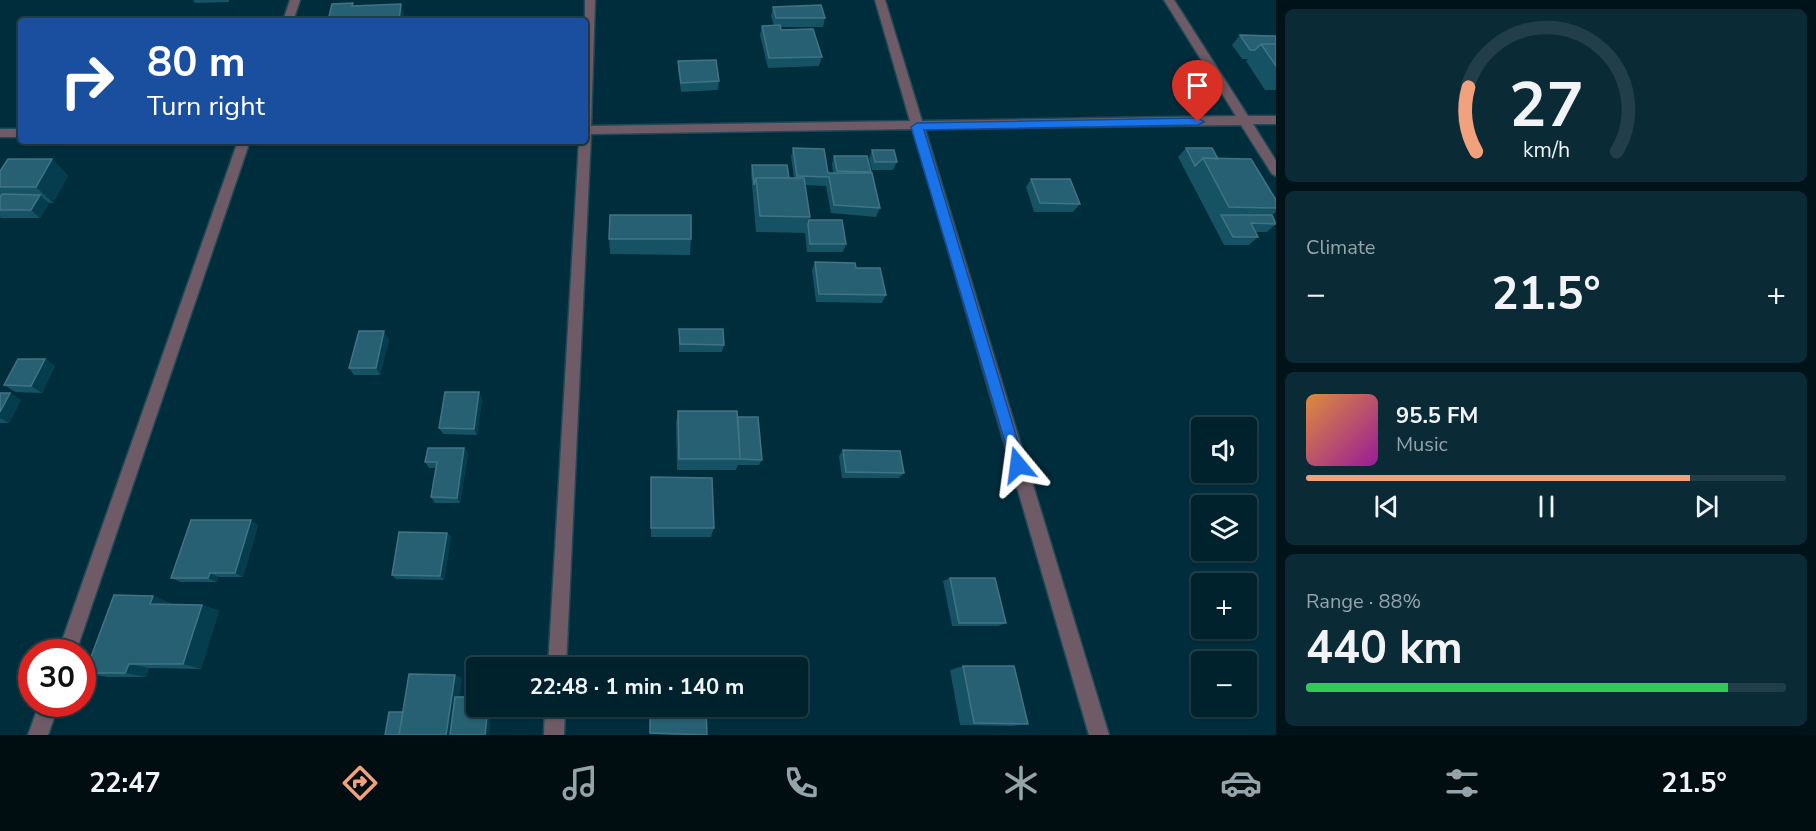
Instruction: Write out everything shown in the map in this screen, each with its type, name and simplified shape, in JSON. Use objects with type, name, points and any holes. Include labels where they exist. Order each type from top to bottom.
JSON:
[{"type":"street","points":[[289,18],[295,0]]},
{"type":"street","points":[[588,52],[590,0]]},
{"type":"street","points":[[880,0],[1099,735]]},
{"type":"street","points":[[1169,0],[1276,171]]},
{"type":"street","points":[[588,130],[1276,120]]},
{"type":"street","points":[[0,133],[18,134]]},
{"type":"street","points":[[72,639],[243,144]]},
{"type":"street","points":[[558,657],[585,144]]},
{"type":"street","points":[[38,735],[44,717]]},
{"type":"street","points":[[554,735],[555,717]]},
{"type":"building","points":[[353,3],[352,6],[401,4],[399,18],[329,18],[332,4]]},
{"type":"building","points":[[821,5],[825,18],[776,18],[773,7]]},
{"type":"building","points":[[780,25],[781,30],[813,29],[822,57],[769,58],[762,26]]},
{"type":"building","points":[[1240,35],[1276,36],[1276,44],[1261,44],[1255,50],[1250,50]]},
{"type":"building","points":[[1261,44],[1276,44],[1276,66]]},
{"type":"building","points":[[716,60],[719,81],[681,83],[678,61]]},
{"type":"building","points":[[793,148],[824,149],[828,173],[872,173],[880,208],[834,205],[829,177],[797,176]]},
{"type":"building","points":[[1186,148],[1212,148],[1218,159],[1203,158],[1195,166]]},
{"type":"building","points":[[872,150],[894,150],[897,162],[875,162]]},
{"type":"building","points":[[834,156],[867,156],[871,172],[837,171]]},
{"type":"building","points":[[1203,158],[1251,159],[1276,200],[1276,208],[1229,207]]},
{"type":"building","points":[[8,159],[52,159],[36,187],[0,187],[0,171]]},
{"type":"building","points":[[752,165],[787,165],[789,178],[756,178],[754,185]]},
{"type":"building","points":[[756,178],[804,178],[810,217],[760,216]]},
{"type":"building","points":[[1031,179],[1070,179],[1080,204],[1040,203]]},
{"type":"building","points":[[2,194],[40,195],[31,210],[0,210]]},
{"type":"building","points":[[610,215],[691,215],[691,239],[609,239]]},
{"type":"building","points":[[1221,215],[1272,215],[1276,224],[1251,223],[1258,237],[1233,237]]},
{"type":"building","points":[[809,220],[842,220],[846,244],[810,244]]},
{"type":"building","points":[[815,262],[855,263],[856,268],[880,268],[886,295],[819,294]]},
{"type":"building","points":[[679,329],[723,329],[724,345],[680,344]]},
{"type":"building","points":[[359,331],[384,331],[376,368],[349,368]]},
{"type":"building","points":[[18,359],[45,359],[31,386],[4,385]]},
{"type":"building","points":[[445,392],[479,392],[474,429],[439,428]]},
{"type":"building","points":[[0,393],[10,393],[0,412]]},
{"type":"building","points":[[678,411],[737,411],[740,459],[679,459]]},
{"type":"building","points":[[738,417],[758,417],[762,460],[740,459]]},
{"type":"building","points":[[428,448],[464,448],[457,498],[431,497],[437,462],[425,462]]},
{"type":"building","points":[[843,450],[900,451],[904,473],[846,472]]},
{"type":"building","points":[[651,477],[712,478],[714,528],[651,528]]},
{"type":"building","points":[[191,520],[251,520],[235,573],[210,573],[208,578],[171,578]]},
{"type":"building","points":[[399,532],[447,533],[440,576],[392,575]]},
{"type":"building","points":[[950,578],[995,578],[1006,623],[959,623]]},
{"type":"building","points":[[114,595],[153,596],[150,604],[202,605],[183,664],[129,664],[125,673],[96,673],[96,643]]},
{"type":"building","points":[[963,666],[1014,666],[1028,724],[974,723]]},
{"type":"building","points":[[409,674],[455,675],[446,735],[399,735]]},
{"type":"building","points":[[455,697],[466,697],[466,717],[487,717],[485,735],[450,735]]},
{"type":"building","points":[[389,712],[403,712],[399,735],[385,735]]},
{"type":"building","points":[[650,717],[706,717],[707,735],[650,733]]},
{"type":"route","points":[[1018,465],[917,127],[1198,122]]}]
